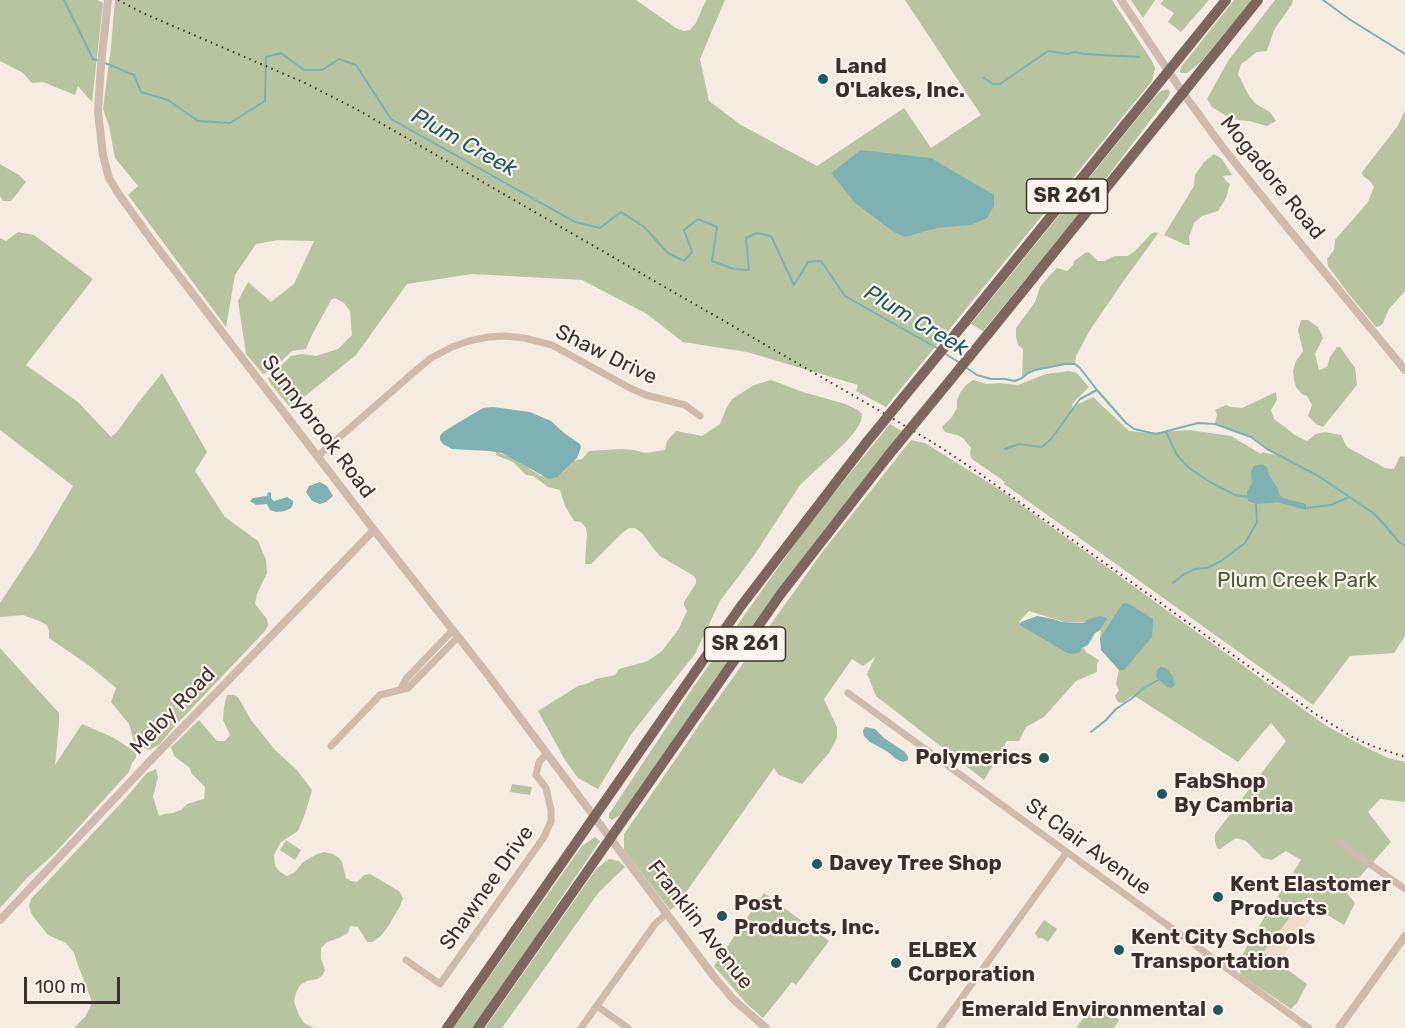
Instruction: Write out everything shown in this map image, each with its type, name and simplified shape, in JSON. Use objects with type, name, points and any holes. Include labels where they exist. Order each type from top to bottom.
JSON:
[{"type":"main road","name":"SR 261","points":[[447,1028],[741,606],[866,443],[1226,0]]},
{"type":"main road","name":"SR 261","points":[[478,1028],[780,595],[888,456],[1258,0]]},
{"type":"street","name":"Sunnybrook Road","points":[[108,0],[98,112],[102,155],[113,186],[153,242],[611,839]]},
{"type":"street","name":"Mogadore Road","points":[[1121,0],[1183,93],[1250,182],[1405,370]]},
{"type":"street","name":"Shaw Drive","points":[[318,456],[431,358],[460,344],[488,337],[515,337],[545,343],[568,353],[630,388],[646,395],[685,405],[700,416]]},
{"type":"street","name":"Meloy Road","points":[[0,920],[374,530]]},
{"type":"street","points":[[331,746],[380,695],[400,690],[406,679],[455,634]]},
{"type":"street","name":"St Clair Avenue","points":[[848,693],[1309,1028]]},
{"type":"street","name":"Shawnee Drive","points":[[406,960],[440,984],[544,837],[551,815],[549,796],[536,775],[539,762],[547,753]]},
{"type":"street","name":"Franklin Avenue","points":[[611,839],[726,991],[766,1028]]},
{"type":"street","points":[[1339,842],[1405,889]]},
{"type":"street","points":[[940,1028],[1066,852]]},
{"type":"street","points":[[581,1028],[655,924],[666,914]]},
{"type":"street","points":[[1339,1028],[1405,936]]},
{"type":"street","points":[[597,1006],[628,1028]]},
{"type":"green space","points":[[0,0],[98,0],[103,3],[92,102],[78,86],[75,95],[43,82],[32,83],[23,73],[0,61]]},
{"type":"green space","points":[[115,0],[636,0],[676,28],[684,31],[690,30],[696,23],[706,0],[725,0],[700,59],[709,101],[741,125],[817,166],[904,108],[931,148],[981,115],[905,0],[1112,0],[1155,68],[1152,81],[886,407],[856,391],[858,385],[747,352],[683,342],[647,314],[582,280],[472,274],[407,284],[356,355],[304,397],[293,411],[268,378],[291,356],[302,354],[316,356],[338,349],[352,335],[350,311],[344,303],[335,298],[331,300],[306,349],[292,351],[272,370],[263,374],[246,354],[238,301],[248,282],[271,302],[294,284],[314,241],[278,240],[256,244],[235,275],[226,327],[128,195],[138,186],[115,158],[103,109]]},
{"type":"green space","points":[[1131,0],[1155,0],[1143,18]]},
{"type":"green space","points":[[1164,0],[1209,0],[1181,32],[1168,22],[1174,13],[1160,4]]},
{"type":"green space","points":[[1234,0],[1252,0],[1201,62],[1187,73],[1181,73],[1181,67]]},
{"type":"green space","points":[[1275,0],[1293,0],[1274,30],[1267,51],[1257,52],[1241,64],[1238,74],[1249,96],[1256,104],[1270,112],[1276,121],[1267,126],[1228,117],[1212,107],[1207,99],[1228,61]]},
{"type":"green space","points":[[1168,89],[1169,96],[1079,214],[983,331],[971,324],[1153,99],[1161,91]]},
{"type":"green space","points":[[1405,111],[1405,291],[1389,309],[1383,323],[1376,327],[1328,266],[1327,259],[1334,250],[1335,240],[1368,202],[1374,187],[1362,172],[1397,127]]},
{"type":"green space","points":[[1214,154],[1222,159],[1232,175],[1223,176],[1230,184],[1226,198],[1218,211],[1202,216],[1194,223],[1189,237],[1190,245],[1186,245],[1164,235],[1194,186],[1195,175],[1204,162]]},
{"type":"green space","points":[[0,164],[26,182],[11,201],[3,201],[0,196]]},
{"type":"green space","points":[[18,232],[34,235],[93,279],[26,365],[78,402],[111,437],[162,373],[207,452],[195,471],[225,517],[258,541],[266,560],[267,573],[255,604],[267,619],[268,625],[265,631],[160,744],[150,750],[134,742],[129,724],[111,702],[116,688],[91,667],[49,638],[47,625],[23,615],[0,617],[0,603],[73,486],[0,430],[0,238],[6,241]]},
{"type":"green space","points":[[1155,232],[1158,233],[1157,235],[1090,330],[1076,356],[1075,364],[1035,370],[1022,378],[1023,349],[1018,345],[1016,328],[1035,302],[1040,287],[1050,275],[1057,268],[1067,271],[1074,261],[1089,252],[1098,261],[1115,256],[1128,256]]},
{"type":"green space","points":[[1301,320],[1308,320],[1318,327],[1323,338],[1315,354],[1319,370],[1327,367],[1337,347],[1340,347],[1355,368],[1357,385],[1323,427],[1308,416],[1312,405],[1307,396],[1296,387],[1294,380],[1293,371],[1296,361],[1303,351],[1298,330]]},
{"type":"green space","name":"Plum Creek Park","points":[[1069,371],[1077,373],[1089,387],[1072,404],[1073,409],[1093,397],[1129,431],[1149,433],[1189,430],[1231,436],[1261,454],[1262,452],[1277,455],[1251,437],[1215,424],[1217,414],[1215,410],[1226,405],[1242,408],[1276,392],[1277,400],[1271,410],[1274,419],[1295,435],[1307,441],[1316,434],[1324,432],[1341,435],[1347,447],[1385,468],[1394,469],[1400,456],[1405,457],[1405,636],[1394,653],[1350,656],[1313,705],[1004,484],[1005,482],[972,459],[971,448],[963,438],[945,432],[942,427],[957,408],[960,393],[973,380],[987,384],[1018,385],[1046,374]]},
{"type":"green space","points":[[771,380],[845,404],[862,414],[861,421],[846,442],[800,485],[753,557],[720,601],[695,654],[632,733],[598,789],[578,778],[565,760],[538,711],[578,686],[615,675],[619,669],[648,661],[662,651],[678,630],[687,611],[684,602],[696,583],[696,579],[660,556],[642,533],[635,528],[629,528],[622,533],[591,564],[585,564],[586,528],[581,522],[574,521],[565,506],[560,490],[548,487],[533,476],[526,475],[513,462],[496,455],[496,452],[511,457],[541,476],[563,472],[573,461],[582,459],[589,451],[622,449],[646,453],[665,450],[667,441],[676,431],[702,436],[720,424],[732,399],[754,385]]},
{"type":"green space","points":[[890,424],[902,431],[630,804],[620,815],[612,820],[609,818],[609,814],[694,686],[809,524]]},
{"type":"green space","points":[[911,440],[925,443],[1002,491],[1325,725],[1388,758],[1405,762],[1405,802],[1380,799],[1368,812],[1391,842],[1356,881],[1341,886],[1355,903],[1344,925],[1303,900],[1264,952],[1307,984],[1297,1003],[1291,1009],[1241,975],[1239,968],[1249,942],[1301,860],[1286,851],[1272,860],[1263,858],[1246,841],[1236,838],[1220,849],[1217,848],[1215,841],[1215,834],[1286,741],[1271,723],[1238,762],[1133,695],[1123,703],[1118,702],[1115,696],[1119,690],[1116,684],[1119,670],[1101,650],[1100,623],[1064,622],[1029,611],[1019,622],[1045,636],[1067,653],[1084,648],[1086,652],[1099,660],[1097,672],[1076,681],[1044,717],[1026,727],[1019,741],[1007,741],[984,780],[876,696],[867,674],[875,657],[863,666],[852,659],[824,699],[837,727],[837,738],[829,753],[802,784],[779,775],[774,768],[677,905],[670,910],[624,850],[624,834],[697,728],[823,551]]},
{"type":"green space","points":[[0,648],[59,713],[55,765],[82,724],[112,737],[136,752],[136,758],[129,772],[55,853],[26,879],[0,908]]},
{"type":"green space","points":[[227,695],[238,697],[251,720],[275,750],[297,770],[312,790],[298,831],[281,842],[274,855],[275,866],[287,876],[295,872],[303,862],[317,854],[324,852],[333,854],[342,862],[346,878],[351,881],[357,882],[364,875],[370,874],[399,891],[403,898],[400,906],[381,936],[372,942],[367,942],[358,927],[350,926],[348,933],[327,942],[321,948],[325,970],[322,976],[300,985],[294,1002],[304,1023],[314,1028],[74,1028],[86,1016],[92,1002],[74,953],[66,943],[48,935],[32,915],[29,906],[31,899],[147,773],[156,769],[158,777],[153,797],[159,816],[181,810],[187,804],[204,799],[205,787],[191,773],[190,768],[174,756],[171,747],[199,720],[217,741],[225,741],[230,735],[223,720]]},
{"type":"green space","points":[[512,784],[532,787],[530,795],[510,792]]},
{"type":"green space","points":[[595,837],[600,841],[473,1028],[453,1028],[582,846]]},
{"type":"green space","points":[[286,840],[301,850],[295,860],[280,850]]},
{"type":"green space","points":[[609,859],[619,861],[625,867],[599,892],[502,1028],[485,1028],[597,868]]},
{"type":"green space","points":[[764,893],[829,941],[796,985],[792,982],[763,1018],[746,1003],[714,966]]},
{"type":"green space","points":[[1044,920],[1057,929],[1048,942],[1038,938],[1035,933]]},
{"type":"green space","points":[[1096,1001],[1119,1020],[1114,1028],[1076,1028]]},
{"type":"shaded area","points":[[1303,900],[1317,910],[1278,963],[1264,952]]},
{"type":"water","points":[[861,150],[931,158],[994,195],[994,206],[987,218],[971,225],[937,228],[905,237],[894,232],[855,203],[831,173]]},
{"type":"water","points":[[493,407],[530,412],[551,421],[580,444],[577,458],[557,477],[549,479],[502,453],[452,449],[440,440],[443,432],[483,408]]},
{"type":"water","points":[[1262,464],[1267,467],[1280,496],[1306,504],[1306,510],[1277,502],[1256,504],[1248,501],[1247,492],[1252,483],[1251,472],[1254,466]]},
{"type":"water","points":[[320,482],[327,486],[333,496],[320,504],[312,501],[306,492],[309,486]]},
{"type":"water","points":[[268,492],[271,493],[274,501],[287,497],[293,501],[291,508],[276,512],[270,510],[267,504],[256,505],[250,501],[253,498],[267,496]]},
{"type":"water","points":[[1123,603],[1129,604],[1153,619],[1152,637],[1124,670],[1119,670],[1101,650],[1100,638]]},
{"type":"water","points":[[1037,616],[1078,623],[1084,623],[1099,616],[1107,619],[1088,645],[1074,654],[1067,653],[1020,625],[1021,622]]},
{"type":"water","points":[[1161,667],[1166,668],[1173,676],[1175,685],[1172,688],[1167,687],[1157,678],[1157,670]]},
{"type":"water","points":[[865,727],[875,729],[905,752],[908,760],[903,762],[896,759],[870,742],[864,736]]},
{"type":"waterway","name":"Plum Creek","points":[[64,0],[93,59],[97,60]]},
{"type":"waterway","points":[[1323,0],[1405,54]]},
{"type":"waterway","points":[[984,78],[993,84],[1000,84],[1048,51],[1139,57]]},
{"type":"waterway","name":"Plum Creek","points":[[105,63],[134,75],[141,92],[168,100],[198,121],[230,123],[265,101],[266,57],[281,53],[304,70],[322,70],[339,59],[356,65],[391,119],[575,222],[600,228],[621,212],[644,227],[668,253],[684,261],[692,252],[684,230],[698,219],[717,227],[712,261],[734,269],[749,270],[746,238],[757,233],[771,236],[794,285],[808,262],[821,261],[845,296],[937,348]]},
{"type":"waterway","name":"Plum Creek","points":[[944,353],[960,363]]},
{"type":"waterway","name":"Plum Creek","points":[[964,366],[977,375],[1015,381],[1035,370],[1075,364],[1126,423],[1134,429],[1156,434],[1198,423],[1215,424],[1251,437],[1267,449],[1320,477],[1373,513],[1405,546]]},
{"type":"waterway","points":[[1005,449],[1019,444],[1042,447],[1052,438],[1080,399],[1097,390]]},
{"type":"waterway","points":[[1166,432],[1177,455],[1189,468],[1235,495],[1248,497]]},
{"type":"waterway","points":[[1307,508],[1331,505],[1347,498]]},
{"type":"waterway","points":[[1173,583],[1184,574],[1195,569],[1207,568],[1221,561],[1245,543],[1257,522],[1256,504]]},
{"type":"waterway","points":[[1091,732],[1116,709],[1158,680]]},
{"type":"railway","points":[[118,0],[305,83],[358,110],[880,411],[979,473],[1314,713],[1354,738],[1405,757]]},
{"type":"place","name":"Land O'Lakes, Inc.","points":[[823,79]]},
{"type":"place","name":"Polymerics","points":[[1044,758]]},
{"type":"place","name":"FabShop By Cambria","points":[[1162,794]]},
{"type":"place","name":"Davey Tree Shop","points":[[817,864]]},
{"type":"place","name":"Kent Elastomer Products","points":[[1218,897]]},
{"type":"place","name":"Post Products, Inc.","points":[[722,916]]},
{"type":"place","name":"Kent City Schools Transportation","points":[[1119,950]]},
{"type":"place","name":"ELBEX Corporation","points":[[896,963]]},
{"type":"place","name":"Emerald Environmental","points":[[1218,1010]]}]
